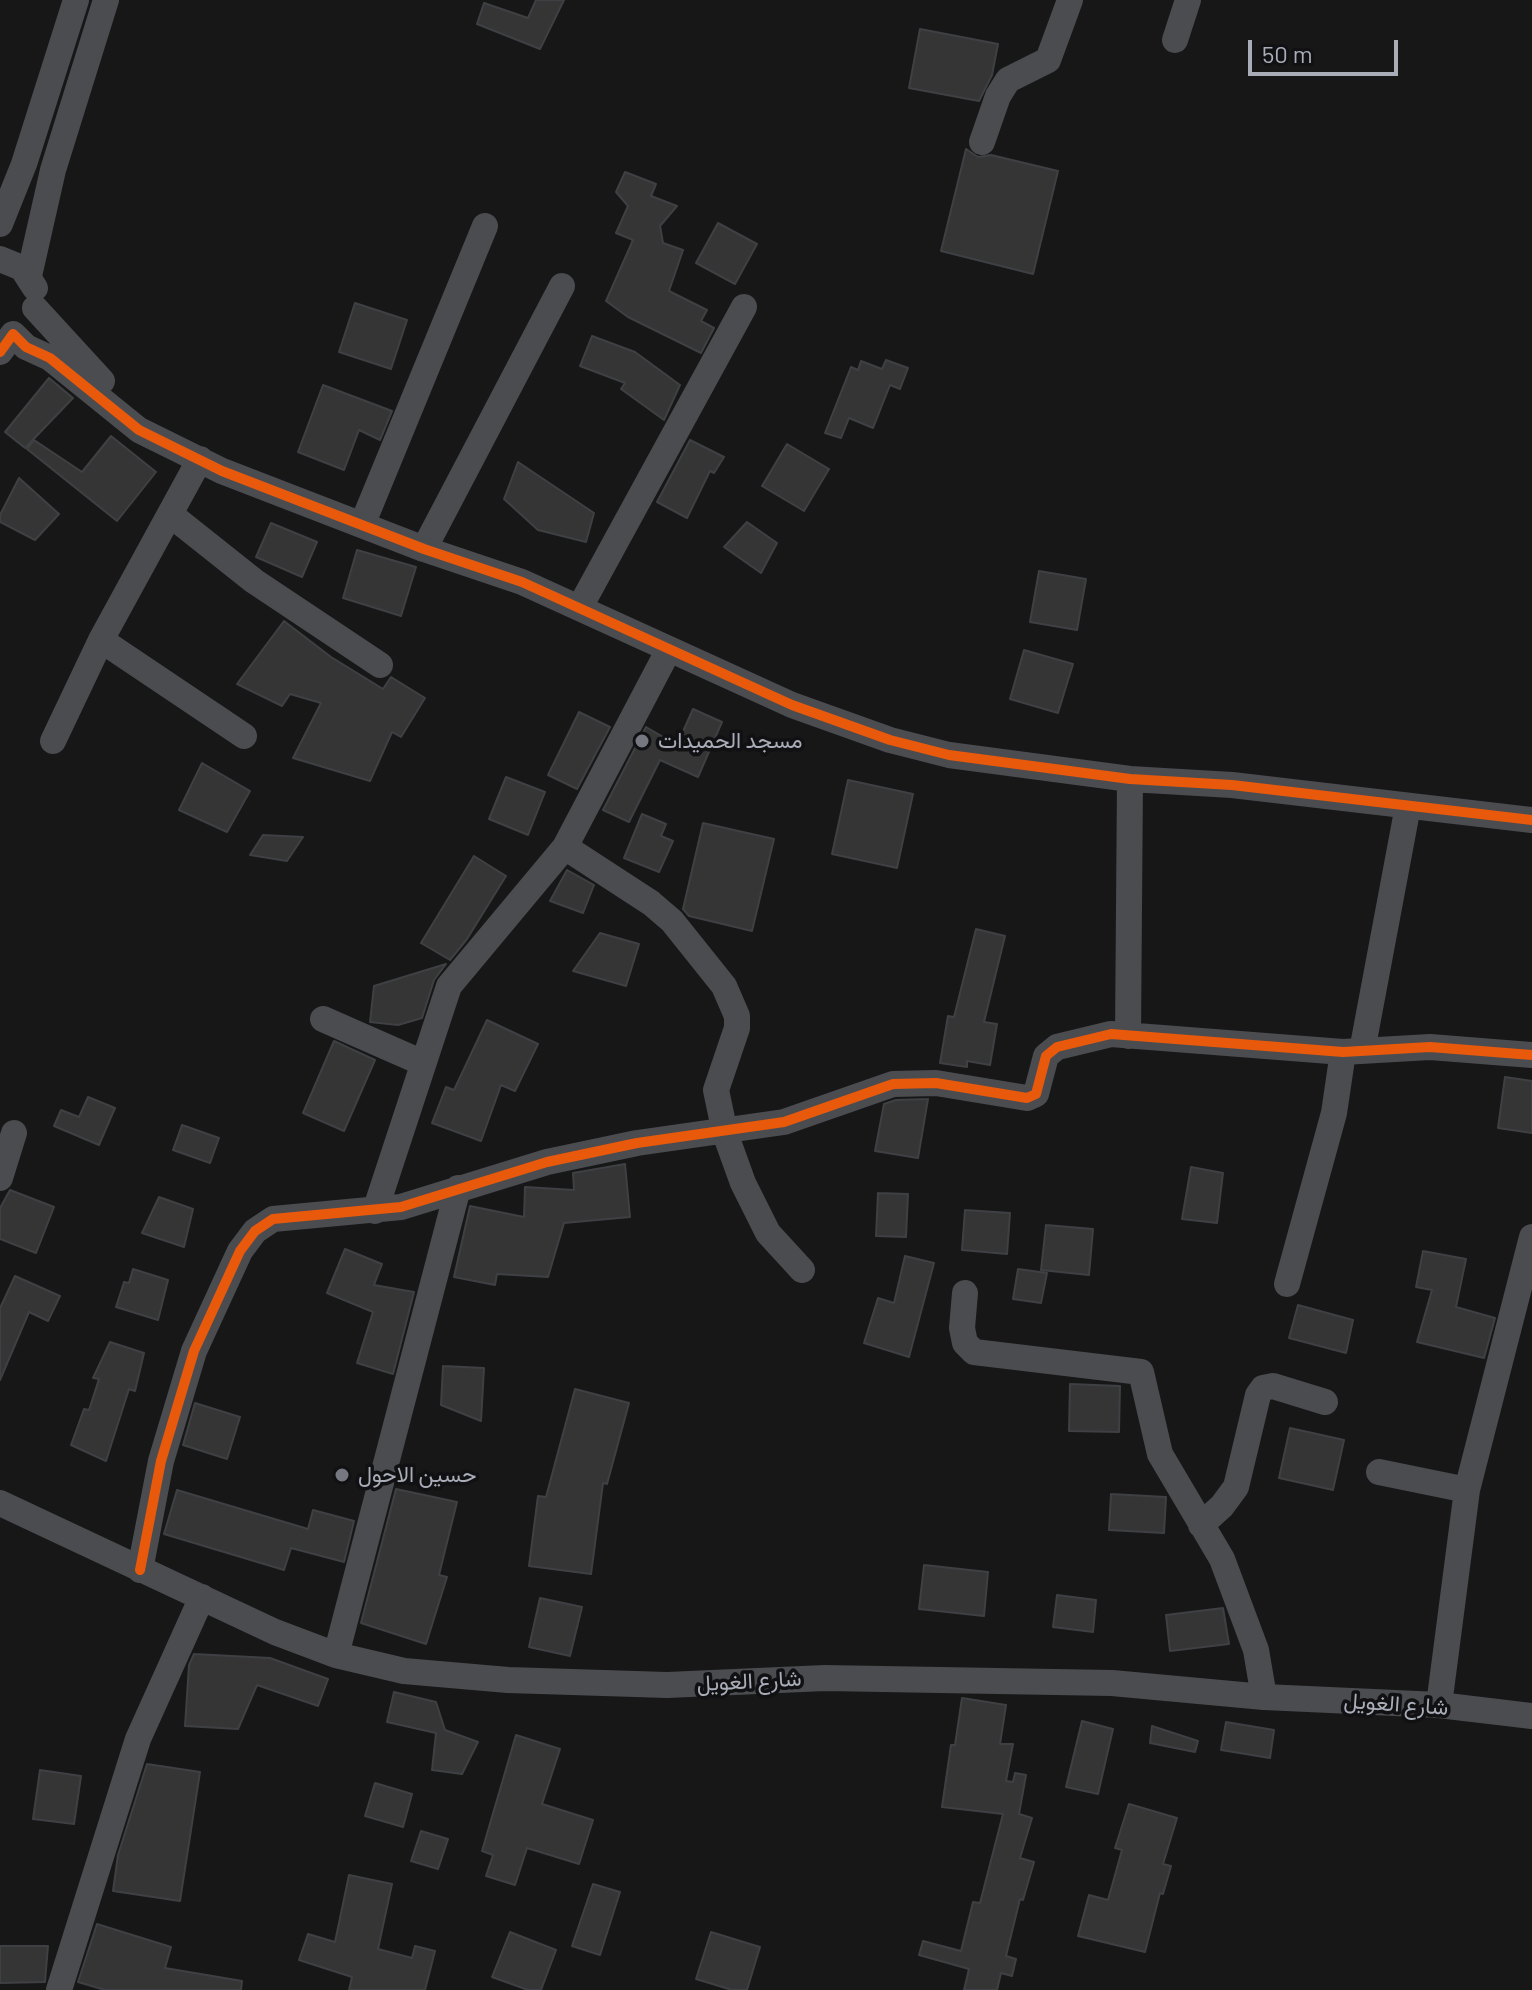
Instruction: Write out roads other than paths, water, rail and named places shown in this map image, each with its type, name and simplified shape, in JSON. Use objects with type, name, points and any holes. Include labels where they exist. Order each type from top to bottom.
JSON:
[{"type":"street","points":[[1,218],[24,164],[76,0]]},
{"type":"street","points":[[29,276],[53,170],[106,0]]},
{"type":"street","points":[[982,142],[998,96],[1008,80],[1048,60],[1070,0]]},
{"type":"street","points":[[1175,40],[1188,0]]},
{"type":"street","points":[[362,525],[485,226]]},
{"type":"street","points":[[0,259],[12,262],[29,276],[34,285],[35,308],[23,327],[4,341]]},
{"type":"street","points":[[424,549],[562,286]]},
{"type":"street","points":[[580,607],[744,307]]},
{"type":"street","points":[[35,308],[64,343],[162,440]]},
{"type":"street","points":[[4,341],[50,358],[139,430],[261,488],[522,582],[668,651],[804,710],[890,740],[949,755],[1130,779],[1232,785],[1532,820]]},
{"type":"street","points":[[0,364],[34,351]]},
{"type":"street","points":[[53,741],[101,640],[200,459]]},
{"type":"street","points":[[171,515],[254,581],[380,665]]},
{"type":"street","points":[[101,640],[244,736]]},
{"type":"street","points":[[375,1211],[449,986],[565,847],[668,651]]},
{"type":"street","points":[[1128,1036],[1130,779]]},
{"type":"street","points":[[1287,1284],[1352,1052],[1408,806]]},
{"type":"street","points":[[565,847],[651,903],[672,921],[724,986],[737,1016],[737,1028],[716,1090],[725,1133],[743,1183],[768,1233],[802,1270]]},
{"type":"street","points":[[323,1019],[423,1063]]},
{"type":"street","points":[[140,1570],[161,1461],[194,1351],[240,1251],[255,1231],[273,1219],[375,1211],[435,1198],[458,1188],[547,1162],[625,1146],[784,1122],[893,1084],[936,1083],[1033,1097],[1039,1088],[1046,1056],[1057,1047],[1111,1034],[1352,1052],[1430,1047],[1532,1055]]},
{"type":"street","points":[[0,1178],[14,1133]]},
{"type":"street","points":[[336,1655],[458,1188]]},
{"type":"street","points":[[1439,1705],[1467,1490],[1532,1237]]},
{"type":"street","points":[[965,1293],[962,1328],[965,1343],[974,1352],[1141,1372],[1160,1454],[1222,1559],[1256,1650],[1264,1697]]},
{"type":"street","points":[[1201,1525],[1222,1506],[1236,1487],[1258,1395],[1263,1388],[1273,1386],[1325,1402]]},
{"type":"street","points":[[1379,1472],[1467,1490]]},
{"type":"street","name":"شارع الغويل","points":[[0,1503],[275,1632],[336,1655],[404,1671],[508,1680],[667,1685],[929,1677],[1112,1683],[1264,1697],[1439,1705],[1532,1716]]},
{"type":"street","points":[[59,1990],[138,1739],[202,1597]]},
{"type":"place","name":"مسجد الحميدات","points":[[642,741]]},
{"type":"place","name":"حسين الاحول","points":[[342,1475]]}]
